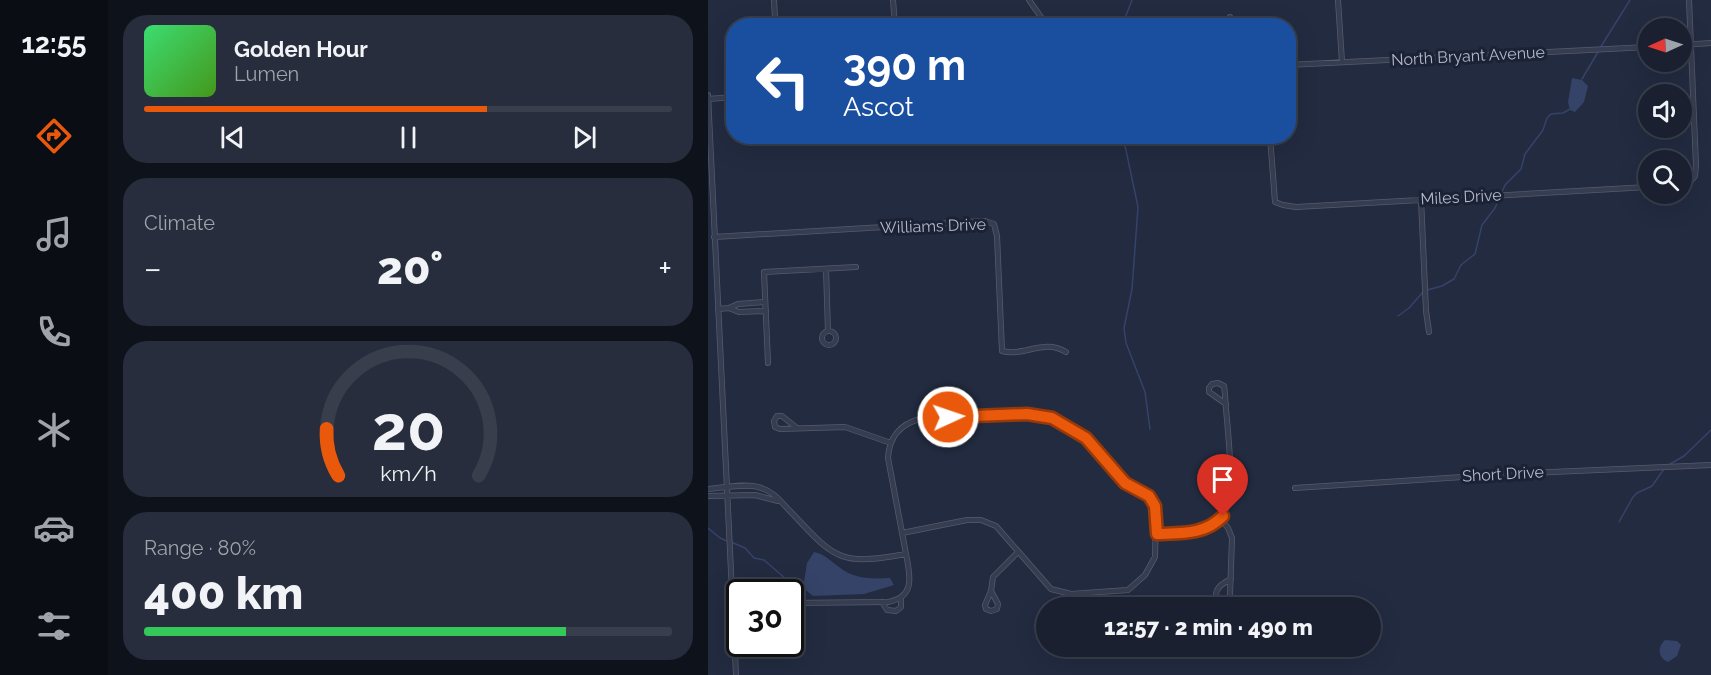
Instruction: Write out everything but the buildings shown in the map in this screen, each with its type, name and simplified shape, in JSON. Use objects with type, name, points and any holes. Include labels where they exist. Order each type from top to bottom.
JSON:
[{"type":"street","points":[[774,0],[775,18]]},
{"type":"street","points":[[894,0],[895,18]]},
{"type":"street","points":[[1029,0],[1042,18]]},
{"type":"street","points":[[1338,0],[1342,62]]},
{"type":"street","points":[[1689,0],[1690,18]]},
{"type":"street","points":[[1692,45],[1711,44]]},
{"type":"street","name":"North Bryant Avenue","points":[[1296,65],[1638,47]]},
{"type":"street","points":[[1692,69],[1696,165],[1692,180]]},
{"type":"street","points":[[726,98],[708,98],[736,675]]},
{"type":"street","name":"Miles Drive","points":[[1271,144],[1275,202],[1296,207],[1638,188]]},
{"type":"street","points":[[1421,199],[1429,332]]},
{"type":"street","name":"Williams Drive","points":[[714,236],[985,221],[994,224],[997,236],[1002,351],[1012,353],[1048,346],[1060,348],[1066,352]]},
{"type":"street","points":[[708,235],[714,236]]},
{"type":"street","points":[[708,244],[715,244]]},
{"type":"street","points":[[768,363],[764,272],[856,267]]},
{"type":"street","points":[[826,269],[828,331]]},
{"type":"street","points":[[718,309],[738,304],[765,302]]},
{"type":"street","points":[[729,308],[739,312],[766,311]]},
{"type":"street","points":[[1157,534],[1197,532],[1217,523],[1228,506],[1231,486],[1226,404],[1224,386],[1218,383],[1212,384],[1209,392],[1226,404]]},
{"type":"street","points":[[882,602],[888,610],[893,612],[901,607],[901,598],[909,583],[906,554],[902,533],[888,458],[891,442],[903,427],[920,419],[1027,414],[1052,418],[1086,438],[1125,483],[1149,496],[1155,506],[1157,534],[1155,556],[1145,575],[1128,590],[1071,594],[1051,589],[996,526],[981,520],[967,520],[902,533]]},
{"type":"street","points":[[797,428],[782,416],[774,419],[774,426],[778,429],[845,427],[891,442]]},
{"type":"street","name":"Short Drive","points":[[1294,488],[1498,474],[1711,465]]},
{"type":"street","points":[[708,489],[757,486],[771,492],[820,542],[840,556],[865,560],[906,554]]},
{"type":"street","points":[[708,496],[755,495],[781,501]]},
{"type":"street","points":[[1221,519],[1232,538],[1231,579],[1229,598],[1222,601],[1217,599],[1218,588],[1231,579]]},
{"type":"street","points":[[991,591],[993,577],[1018,552]]},
{"type":"street","points":[[804,603],[882,602],[901,598]]},
{"type":"water","points":[[1572,78],[1582,80],[1588,86],[1584,102],[1575,112],[1570,110],[1568,102]]},
{"type":"water","points":[[814,552],[851,574],[869,578],[890,578],[894,585],[864,594],[813,596],[804,589],[807,563]]},
{"type":"water","points":[[1665,640],[1677,641],[1681,645],[1677,656],[1668,662],[1662,658],[1660,652]]},
{"type":"waterway","points":[[1125,18],[1132,0]]},
{"type":"waterway","points":[[1600,48],[1630,0]]},
{"type":"waterway","points":[[1582,79],[1598,52]]},
{"type":"waterway","points":[[1427,290],[1442,286],[1454,279],[1461,265],[1475,254],[1482,225],[1495,208],[1505,185],[1521,169],[1525,154],[1543,130],[1547,118],[1551,114],[1563,113],[1570,109]]},
{"type":"waterway","points":[[1125,144],[1138,207],[1132,289],[1124,328],[1126,343],[1145,392],[1150,429]]},
{"type":"waterway","points":[[1398,316],[1409,308],[1423,292]]},
{"type":"waterway","points":[[1670,464],[1684,456],[1711,430]]},
{"type":"waterway","points":[[1619,522],[1633,497],[1652,486],[1664,469]]},
{"type":"waterway","points":[[708,528],[727,541]]},
{"type":"waterway","points":[[731,542],[745,548],[754,558],[764,560],[786,579]]},
{"type":"route","points":[[948,417],[1027,414],[1052,418],[1086,438],[1125,483],[1149,496],[1155,506],[1157,534],[1197,532],[1217,523],[1223,516]]}]
